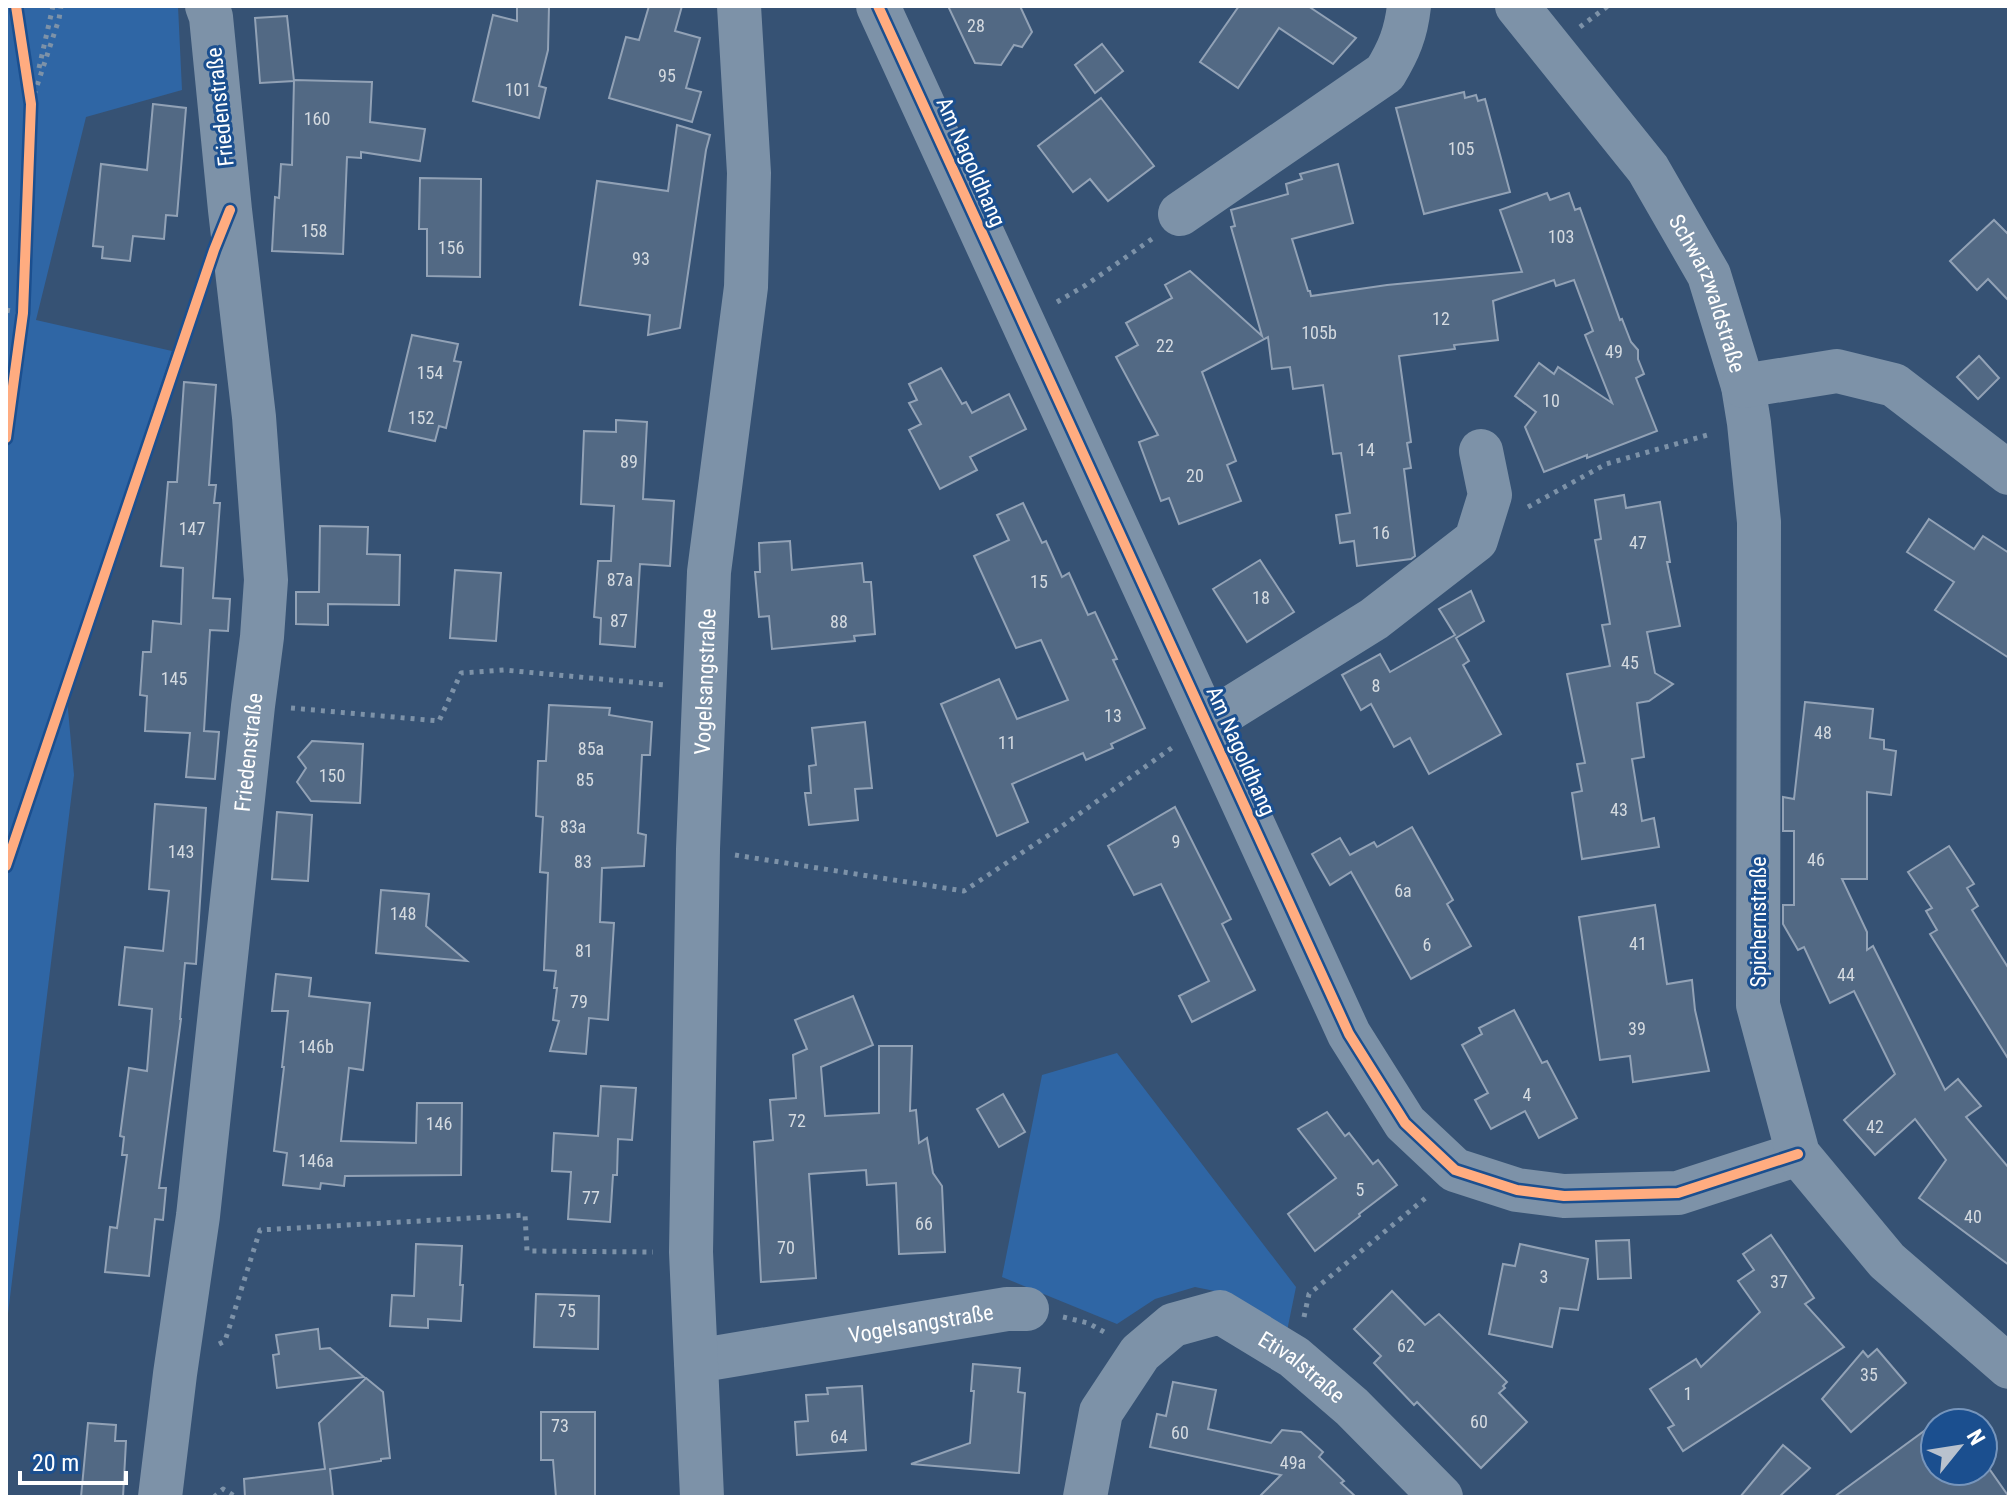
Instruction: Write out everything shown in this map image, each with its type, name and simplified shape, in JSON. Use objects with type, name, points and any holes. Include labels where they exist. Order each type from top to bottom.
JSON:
[{"type":"street","name":"Friedenstraße","points":[[160,1497],[198,1216],[266,580],[254,417],[211,17],[207,6]]},
{"type":"street","name":"Vogelsangstraße","points":[[702,1497],[691,1252],[698,849],[709,572],[746,287],[749,173],[739,6]]},
{"type":"street","name":"Am Nagoldhang","points":[[878,6],[1349,1034],[1405,1123],[1455,1170],[1517,1190],[1564,1196],[1678,1193],[1798,1154]]},
{"type":"street","points":[[1165,227],[1277,145],[1385,73],[1399,50],[1409,6]]},
{"type":"street","name":"Schwarzwaldstraße","points":[[1517,6],[1648,169],[1709,275],[1746,404],[1837,371],[1894,385],[2009,473]]},
{"type":"street","name":"Spichernstraße","points":[[1746,404],[1759,522],[1758,1005],[1798,1154],[1887,1261],[2009,1367]]},
{"type":"street","name":"Am Nagoldhang","points":[[1207,723],[1374,619],[1476,540],[1490,495],[1481,451]]},
{"type":"street","name":"Vogelsangstraße","points":[[696,1361],[1007,1309],[1027,1309]]},
{"type":"street","name":"Etivalstraße","points":[[1085,1497],[1101,1412],[1140,1353],[1173,1325],[1220,1312],[1294,1357],[1352,1407],[1441,1497]]},
{"type":"path","points":[[53,6],[31,104],[61,6]]},
{"type":"path","points":[[1575,30],[1608,6]]},
{"type":"path","points":[[1086,285],[1165,227]]},
{"type":"path","points":[[7,310],[23,313]]},
{"type":"path","points":[[1528,506],[1606,464],[1746,404]]},
{"type":"path","points":[[289,708],[439,721],[461,673],[504,670],[706,689]]},
{"type":"path","points":[[698,849],[964,891],[1058,829],[1207,723]]},
{"type":"path","points":[[1294,1357],[1309,1294],[1421,1203]]},
{"type":"path","points":[[175,1374],[225,1341],[260,1230],[525,1215],[527,1251],[691,1252]]},
{"type":"path","points":[[214,1497],[223,1489],[236,1497]]},
{"type":"shaded area","points":[[6,6],[178,6],[182,90],[86,117],[36,320],[172,351],[65,677],[74,775],[6,1330]]},
{"type":"shaded area","points":[[1117,1053],[1296,1287],[1287,1331],[1234,1295],[1195,1287],[1155,1299],[1117,1324],[1002,1277],[1042,1075]]},
{"type":"building","points":[[517,6],[549,6],[548,50],[539,86],[546,88],[539,118],[473,101],[493,15],[517,21]]},
{"type":"building","points":[[649,6],[682,6],[675,31],[700,38],[686,88],[701,92],[692,122],[609,98],[626,37],[639,40]]},
{"type":"building","points":[[948,6],[1020,6],[1032,32],[1022,47],[1014,45],[1001,65],[975,63]]},
{"type":"building","points":[[1239,6],[1308,6],[1356,38],[1333,64],[1279,28],[1238,88],[1200,62]]},
{"type":"building","points":[[287,16],[294,81],[260,83],[255,18]]},
{"type":"building","points":[[1102,44],[1123,71],[1095,93],[1075,65]]},
{"type":"building","points":[[294,80],[372,82],[370,122],[425,129],[420,161],[361,152],[361,158],[347,157],[343,254],[272,251],[275,197],[279,198],[281,164],[292,165]]},
{"type":"building","points":[[1464,92],[1465,98],[1476,95],[1478,101],[1485,99],[1510,192],[1424,214],[1396,108]]},
{"type":"building","points":[[1101,98],[1154,166],[1108,201],[1090,179],[1073,192],[1038,146]]},
{"type":"building","points":[[153,104],[186,108],[177,216],[166,215],[164,239],[133,236],[130,261],[102,258],[103,247],[93,246],[101,164],[147,170]]},
{"type":"building","points":[[677,125],[710,135],[680,328],[648,335],[650,315],[580,305],[597,181],[668,191]]},
{"type":"building","points":[[1338,164],[1353,223],[1292,239],[1311,296],[1522,272],[1500,210],[1547,193],[1550,200],[1569,193],[1575,210],[1580,208],[1620,320],[1638,350],[1644,374],[1636,378],[1657,431],[1544,472],[1525,427],[1536,412],[1515,396],[1539,363],[1554,374],[1558,367],[1612,403],[1585,335],[1593,331],[1574,280],[1556,286],[1554,280],[1493,301],[1498,340],[1399,356],[1411,442],[1407,443],[1411,468],[1404,469],[1415,556],[1411,559],[1357,566],[1354,541],[1340,543],[1336,515],[1350,513],[1341,453],[1333,454],[1323,385],[1293,389],[1290,367],[1272,369],[1268,337],[1202,372],[1236,461],[1227,465],[1241,501],[1179,524],[1169,498],[1161,501],[1139,442],[1158,435],[1116,357],[1138,345],[1126,323],[1172,298],[1165,285],[1190,271],[1262,336],[1231,227],[1235,226],[1231,210],[1288,194],[1286,184],[1302,179],[1300,174]]},
{"type":"building","points":[[420,178],[481,179],[480,277],[427,276],[427,229],[419,229]]},
{"type":"building","points":[[1994,220],[2009,235],[2009,301],[1988,279],[1977,290],[1950,261]]},
{"type":"building","points":[[412,335],[458,344],[454,361],[461,362],[446,428],[439,426],[435,441],[389,431]]},
{"type":"building","points":[[1979,356],[1999,378],[1978,399],[1957,377]]},
{"type":"building","points":[[941,368],[962,404],[966,402],[972,413],[1009,394],[1026,429],[970,457],[977,470],[940,489],[909,430],[921,424],[909,403],[917,400],[909,384]]},
{"type":"building","points":[[184,382],[216,385],[209,485],[216,485],[214,503],[220,503],[213,598],[230,599],[228,631],[210,630],[204,731],[219,732],[215,779],[186,777],[190,733],[145,731],[147,696],[140,695],[143,652],[151,652],[153,621],[181,624],[183,568],[161,566],[168,482],[177,482]]},
{"type":"building","points":[[616,420],[647,422],[643,499],[674,501],[670,566],[640,564],[635,647],[600,644],[601,618],[594,617],[598,561],[611,561],[614,506],[581,504],[584,431],[616,432]]},
{"type":"building","points":[[1624,495],[1626,508],[1660,502],[1670,562],[1667,562],[1680,626],[1647,632],[1655,673],[1673,684],[1649,701],[1637,703],[1644,757],[1632,759],[1642,821],[1654,818],[1659,847],[1582,859],[1572,793],[1582,791],[1577,764],[1585,763],[1567,674],[1610,666],[1602,625],[1610,624],[1595,540],[1601,539],[1595,500]]},
{"type":"building","points":[[1023,503],[1042,543],[1046,541],[1062,577],[1069,573],[1088,615],[1095,612],[1117,659],[1113,660],[1145,728],[1086,760],[1083,753],[1012,784],[1028,822],[997,836],[941,704],[999,679],[1017,719],[1068,700],[1041,640],[1016,648],[974,556],[1009,540],[997,515]]},
{"type":"building","points":[[1929,519],[1974,549],[1983,536],[2009,553],[2009,658],[1935,610],[1954,582],[1907,552]]},
{"type":"building","points":[[320,526],[368,527],[367,554],[400,555],[399,605],[328,604],[328,625],[296,624],[296,592],[319,592]]},
{"type":"building","points":[[790,541],[792,570],[862,563],[864,582],[871,582],[875,634],[854,636],[855,641],[772,649],[769,616],[759,617],[755,572],[760,572],[759,543]]},
{"type":"building","points":[[1260,560],[1294,612],[1247,642],[1213,589]]},
{"type":"building","points":[[455,570],[501,573],[496,641],[450,638]]},
{"type":"building","points":[[1471,591],[1484,621],[1456,638],[1469,661],[1463,665],[1501,734],[1429,774],[1410,738],[1394,747],[1371,704],[1361,710],[1342,675],[1380,654],[1390,672],[1455,635],[1439,609]]},
{"type":"building","points":[[1805,702],[1873,709],[1870,738],[1884,740],[1884,749],[1896,751],[1891,795],[1867,792],[1867,879],[1842,879],[1867,932],[1867,950],[1873,946],[1945,1090],[1958,1079],[1981,1106],[1966,1117],[2009,1168],[2009,1265],[1919,1198],[1946,1160],[1915,1119],[1875,1155],[1844,1120],[1895,1074],[1854,991],[1830,1003],[1804,947],[1798,950],[1783,924],[1783,905],[1794,905],[1794,831],[1783,831],[1783,797],[1794,799]]},
{"type":"building","points":[[549,705],[610,708],[609,715],[652,722],[650,755],[642,755],[638,833],[646,835],[644,866],[602,868],[600,922],[614,923],[608,1020],[589,1018],[586,1054],[550,1051],[559,1021],[553,1020],[556,971],[544,970],[548,873],[540,872],[543,817],[536,816],[538,761],[546,761]]},
{"type":"building","points":[[865,722],[872,788],[855,789],[858,820],[809,825],[805,793],[811,793],[809,766],[816,765],[812,728]]},
{"type":"building","points":[[312,741],[363,744],[360,803],[311,801],[297,782],[306,768],[298,757]]},
{"type":"building","points":[[155,804],[206,808],[196,964],[185,963],[181,1019],[159,1188],[166,1188],[163,1220],[155,1219],[149,1276],[105,1272],[110,1227],[117,1228],[127,1155],[122,1155],[124,1137],[120,1136],[129,1068],[147,1071],[152,1009],[119,1005],[125,947],[163,951],[169,891],[149,889]]},
{"type":"building","points":[[1175,807],[1231,919],[1222,924],[1255,990],[1192,1022],[1179,996],[1209,981],[1161,884],[1134,895],[1108,846]]},
{"type":"building","points":[[277,812],[312,815],[308,881],[272,879]]},
{"type":"building","points":[[1412,827],[1453,900],[1447,904],[1471,946],[1411,979],[1351,872],[1330,885],[1312,854],[1340,838],[1350,855],[1374,842],[1377,847]]},
{"type":"building","points":[[1949,846],[1974,884],[1967,888],[1978,906],[1972,910],[2009,969],[2009,1060],[1930,934],[1937,930],[1926,911],[1932,908],[1908,872]]},
{"type":"building","points":[[381,890],[429,894],[426,926],[467,961],[376,953]]},
{"type":"building","points":[[1655,905],[1667,984],[1692,980],[1695,1010],[1709,1071],[1633,1082],[1630,1056],[1600,1060],[1579,917]]},
{"type":"building","points":[[276,974],[311,978],[309,996],[370,1003],[363,1070],[349,1068],[341,1141],[416,1143],[417,1103],[462,1103],[461,1175],[345,1176],[344,1186],[321,1183],[320,1189],[283,1185],[287,1153],[274,1151],[288,1011],[272,1011]]},
{"type":"building","points":[[853,996],[873,1045],[821,1067],[825,1116],[879,1113],[879,1046],[912,1046],[910,1111],[916,1110],[919,1143],[927,1138],[933,1173],[942,1186],[945,1252],[899,1254],[896,1183],[867,1185],[866,1170],[809,1174],[816,1278],[761,1282],[754,1142],[773,1140],[770,1100],[796,1098],[793,1055],[807,1049],[795,1020]]},
{"type":"building","points":[[1514,1010],[1542,1063],[1547,1061],[1577,1118],[1539,1138],[1525,1111],[1491,1129],[1475,1100],[1488,1093],[1462,1045],[1482,1034],[1479,1028]]},
{"type":"building","points":[[601,1086],[636,1088],[632,1140],[618,1139],[617,1175],[613,1175],[610,1222],[568,1219],[571,1172],[552,1171],[554,1133],[598,1136]]},
{"type":"building","points":[[1003,1094],[1025,1132],[999,1147],[977,1109]]},
{"type":"building","points":[[1327,1112],[1345,1136],[1349,1133],[1373,1164],[1378,1160],[1397,1185],[1315,1251],[1288,1214],[1336,1178],[1298,1129]]},
{"type":"building","points":[[1771,1235],[1814,1298],[1805,1304],[1844,1347],[1683,1451],[1668,1428],[1674,1425],[1650,1389],[1696,1359],[1701,1367],[1760,1312],[1738,1281],[1754,1270],[1743,1254]]},
{"type":"building","points":[[1629,1240],[1631,1278],[1598,1279],[1596,1241]]},
{"type":"building","points":[[416,1244],[462,1246],[461,1321],[428,1319],[428,1328],[390,1326],[392,1295],[414,1296]]},
{"type":"building","points":[[1520,1244],[1588,1259],[1578,1310],[1560,1308],[1552,1347],[1489,1334],[1503,1264],[1515,1266]]},
{"type":"building","points":[[1392,1291],[1425,1325],[1439,1314],[1507,1382],[1499,1393],[1527,1422],[1481,1468],[1374,1363],[1381,1356],[1354,1329]]},
{"type":"building","points":[[536,1294],[599,1296],[598,1349],[534,1347]]},
{"type":"building","points":[[318,1329],[320,1349],[330,1348],[364,1377],[277,1388],[273,1355],[279,1354],[276,1335]]},
{"type":"building","points":[[1877,1349],[1906,1383],[1851,1432],[1822,1399],[1863,1351],[1868,1357]]},
{"type":"building","points":[[973,1364],[1020,1368],[1018,1392],[1025,1393],[1019,1473],[911,1464],[970,1443]]},
{"type":"building","points":[[366,1378],[383,1392],[390,1458],[330,1469],[333,1497],[245,1497],[244,1479],[325,1469],[319,1423]]},
{"type":"building","points":[[1173,1382],[1216,1390],[1208,1429],[1271,1443],[1282,1430],[1301,1432],[1323,1452],[1319,1457],[1356,1497],[1259,1497],[1281,1475],[1150,1447],[1157,1414],[1166,1416]]},
{"type":"building","points":[[862,1386],[866,1450],[797,1455],[795,1422],[808,1421],[806,1395],[828,1394],[827,1388]]},
{"type":"building","points":[[541,1412],[595,1412],[595,1497],[556,1497],[553,1460],[541,1460]]},
{"type":"building","points":[[88,1423],[116,1425],[115,1441],[126,1441],[123,1497],[81,1497]]},
{"type":"building","points":[[1919,1435],[1919,1487],[1999,1487],[1999,1483],[2009,1497],[1834,1497]]},
{"type":"building","points":[[1783,1445],[1810,1468],[1779,1497],[1740,1497]]},
{"type":"cycle path","points":[[6,438],[23,313],[31,104],[16,6]]},
{"type":"cycle path","points":[[878,6],[1349,1034],[1405,1123],[1455,1170],[1517,1190],[1564,1196],[1678,1193],[1798,1154]]},
{"type":"cycle path","points":[[6,866],[230,210]]}]
